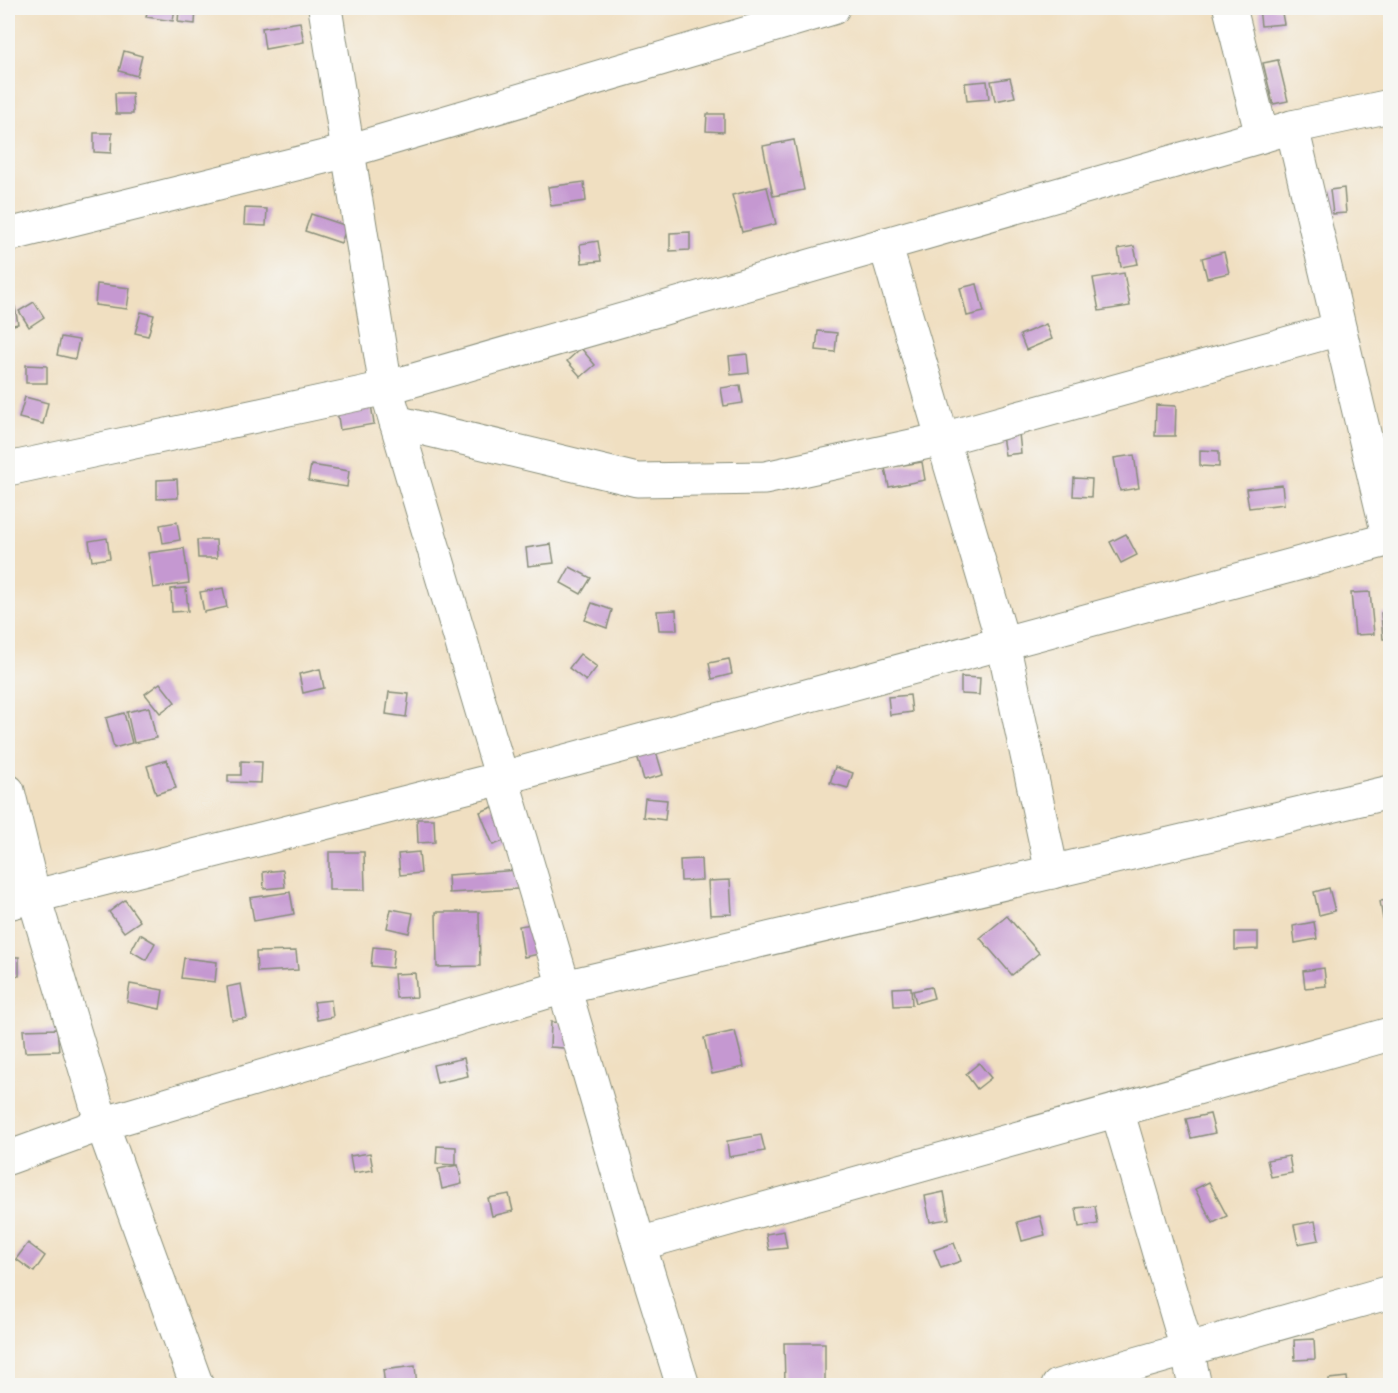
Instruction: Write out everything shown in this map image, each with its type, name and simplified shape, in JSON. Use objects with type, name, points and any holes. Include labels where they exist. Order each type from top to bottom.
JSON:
[{"type":"street","points":[[325,8],[386,388],[683,1386]]},
{"type":"street","points":[[8,235],[348,151],[833,8]]},
{"type":"street","points":[[21,900],[502,777],[1390,539],[1339,329],[1277,131],[1230,8]]},
{"type":"street","points":[[8,469],[386,388],[1277,131],[1390,106]]},
{"type":"street","points":[[885,244],[1003,643],[1052,872]]},
{"type":"street","points":[[396,422],[638,480],[765,478],[943,439],[1339,329]]},
{"type":"street","points":[[8,791],[21,900],[197,1386]]},
{"type":"street","points":[[8,1158],[102,1124],[564,987],[1390,792]]},
{"type":"street","points":[[639,1244],[1390,1034]]},
{"type":"street","points":[[1117,1110],[1187,1349],[1195,1386]]},
{"type":"street","points":[[1058,1386],[1390,1292]]},
{"type":"building","points":[[148,8],[175,8],[173,21],[146,17]]},
{"type":"building","points":[[179,8],[196,8],[195,24],[178,22]]},
{"type":"building","points":[[1259,8],[1281,8],[1284,24],[1261,26]]},
{"type":"building","points":[[300,22],[304,42],[265,49],[262,28]]},
{"type":"building","points":[[124,51],[142,56],[137,76],[119,71]]},
{"type":"building","points":[[1278,60],[1288,101],[1273,104],[1263,63]]},
{"type":"building","points":[[1010,78],[1015,97],[995,101],[991,81]]},
{"type":"building","points":[[987,81],[989,99],[967,101],[965,83]]},
{"type":"building","points":[[115,93],[132,93],[133,114],[116,114]]},
{"type":"building","points":[[707,114],[724,114],[724,132],[706,131]]},
{"type":"building","points":[[94,133],[112,133],[111,153],[94,152]]},
{"type":"building","points":[[794,140],[804,190],[773,196],[763,146]]},
{"type":"building","points":[[584,182],[586,201],[551,206],[548,187]]},
{"type":"building","points":[[767,187],[776,224],[742,232],[732,195]]},
{"type":"building","points":[[1344,188],[1346,213],[1333,214],[1330,190]]},
{"type":"building","points":[[245,208],[267,209],[266,226],[244,225]]},
{"type":"building","points":[[311,214],[347,226],[341,243],[305,231]]},
{"type":"building","points":[[690,232],[690,250],[670,251],[670,233]]},
{"type":"building","points":[[598,241],[601,261],[582,263],[580,244]]},
{"type":"building","points":[[1134,246],[1138,264],[1121,267],[1118,249]]},
{"type":"building","points":[[1224,252],[1229,273],[1207,278],[1202,258]]},
{"type":"building","points":[[1124,273],[1130,306],[1099,311],[1093,278]]},
{"type":"building","points":[[97,284],[130,288],[127,309],[95,305]]},
{"type":"building","points":[[977,284],[984,312],[967,316],[960,288]]},
{"type":"building","points":[[34,302],[44,317],[29,327],[19,311]]},
{"type":"building","points":[[15,307],[18,324],[8,326],[8,309]]},
{"type":"building","points":[[141,312],[154,315],[148,336],[135,333]]},
{"type":"building","points":[[1046,324],[1052,339],[1026,350],[1020,335]]},
{"type":"building","points":[[818,331],[837,333],[835,352],[816,350]]},
{"type":"building","points":[[61,337],[79,340],[75,359],[57,355]]},
{"type":"building","points":[[581,348],[595,365],[581,377],[567,361]]},
{"type":"building","points":[[747,354],[749,373],[731,375],[729,356]]},
{"type":"building","points":[[26,365],[47,366],[47,383],[26,383]]},
{"type":"building","points":[[740,385],[743,403],[724,406],[721,388]]},
{"type":"building","points":[[25,397],[48,403],[43,424],[19,418]]},
{"type":"building","points":[[371,404],[374,424],[340,430],[337,410]]},
{"type":"building","points":[[1156,405],[1176,406],[1175,436],[1155,436]]},
{"type":"building","points":[[1019,433],[1021,453],[1005,455],[1002,436]]},
{"type":"building","points":[[1200,450],[1219,451],[1219,467],[1200,466]]},
{"type":"building","points":[[1134,455],[1139,488],[1120,491],[1114,458]]},
{"type":"building","points":[[922,462],[925,480],[889,487],[885,468]]},
{"type":"building","points":[[311,465],[349,471],[347,487],[308,481]]},
{"type":"building","points":[[1074,478],[1092,479],[1091,497],[1073,496]]},
{"type":"building","points":[[177,479],[178,498],[157,499],[157,480]]},
{"type":"building","points":[[1282,485],[1284,504],[1249,508],[1246,489]]},
{"type":"building","points":[[177,522],[180,540],[163,543],[160,525]]},
{"type":"building","points":[[1126,534],[1137,555],[1121,563],[1110,542]]},
{"type":"building","points":[[107,538],[110,558],[92,561],[89,541]]},
{"type":"building","points":[[197,540],[216,540],[217,558],[198,558]]},
{"type":"building","points":[[551,544],[554,563],[528,566],[526,548]]},
{"type":"building","points":[[184,548],[189,583],[153,588],[148,553]]},
{"type":"building","points":[[570,567],[591,578],[581,594],[561,583]]},
{"type":"building","points":[[186,588],[188,611],[172,612],[171,589]]},
{"type":"building","points":[[223,588],[227,607],[204,612],[200,592]]},
{"type":"building","points":[[1370,592],[1374,634],[1355,635],[1351,593]]},
{"type":"building","points":[[592,603],[612,610],[607,628],[585,620]]},
{"type":"building","points":[[676,610],[677,630],[659,630],[657,611]]},
{"type":"building","points":[[1381,613],[1390,613],[1390,639],[1383,639]]},
{"type":"building","points":[[580,654],[597,667],[586,681],[569,668]]},
{"type":"building","points":[[729,659],[732,674],[712,679],[709,663]]},
{"type":"building","points":[[320,669],[324,688],[303,693],[299,674]]},
{"type":"building","points":[[961,677],[980,678],[979,695],[961,694]]},
{"type":"building","points":[[160,683],[175,702],[160,713],[145,694]]},
{"type":"building","points":[[389,692],[409,694],[406,717],[386,714]]},
{"type":"building","points":[[910,695],[912,712],[890,715],[888,697]]},
{"type":"building","points":[[149,707],[156,738],[134,743],[127,712]]},
{"type":"building","points":[[124,713],[132,743],[114,748],[106,718]]},
{"type":"building","points":[[655,748],[663,775],[644,780],[636,753]]},
{"type":"building","points":[[167,760],[176,788],[156,794],[147,766]]},
{"type":"building","points":[[241,761],[262,762],[261,783],[228,782],[228,775],[241,775]]},
{"type":"building","points":[[835,767],[853,773],[848,788],[830,783]]},
{"type":"building","points":[[645,798],[667,800],[665,820],[643,817]]},
{"type":"building","points":[[513,799],[526,833],[493,845],[480,812]]},
{"type":"building","points":[[417,819],[434,819],[435,842],[418,843]]},
{"type":"building","points":[[329,852],[364,852],[365,890],[329,890]]},
{"type":"building","points":[[419,852],[421,873],[400,875],[398,854]]},
{"type":"building","points":[[701,859],[702,880],[681,881],[680,860]]},
{"type":"building","points":[[534,869],[535,888],[449,893],[448,875]]},
{"type":"building","points":[[283,870],[285,887],[264,889],[263,872]]},
{"type":"building","points":[[730,880],[732,914],[710,915],[708,881]]},
{"type":"building","points":[[1329,888],[1335,911],[1319,915],[1314,892]]},
{"type":"building","points":[[290,892],[294,914],[254,921],[250,898]]},
{"type":"building","points":[[125,900],[140,921],[124,932],[109,912]]},
{"type":"building","points":[[1390,900],[1390,917],[1383,919],[1380,901]]},
{"type":"building","points":[[391,909],[413,913],[409,933],[387,928]]},
{"type":"building","points":[[436,912],[479,912],[480,966],[437,967]]},
{"type":"building","points":[[1007,916],[1039,953],[1012,975],[980,938]]},
{"type":"building","points":[[544,922],[549,952],[524,957],[519,926]]},
{"type":"building","points":[[1314,922],[1317,939],[1295,943],[1293,926]]},
{"type":"building","points":[[1235,932],[1258,932],[1258,949],[1235,950]]},
{"type":"building","points":[[140,934],[155,943],[146,960],[131,951]]},
{"type":"building","points":[[373,947],[394,949],[392,968],[371,966]]},
{"type":"building","points":[[296,951],[298,970],[257,972],[256,952]]},
{"type":"building","points":[[8,957],[19,957],[19,976],[8,975]]},
{"type":"building","points":[[184,958],[217,962],[215,982],[181,978]]},
{"type":"building","points":[[1324,968],[1326,986],[1305,988],[1303,971]]},
{"type":"building","points":[[415,973],[417,997],[396,998],[394,974]]},
{"type":"building","points":[[130,984],[163,990],[160,1009],[127,1002]]},
{"type":"building","points":[[241,984],[247,1018],[232,1020],[227,987]]},
{"type":"building","points":[[911,987],[912,1005],[894,1006],[893,988]]},
{"type":"building","points":[[931,987],[934,998],[916,1003],[913,991]]},
{"type":"building","points":[[331,1000],[333,1017],[317,1020],[314,1002]]},
{"type":"building","points":[[551,1022],[579,1024],[578,1049],[550,1047]]},
{"type":"building","points":[[57,1029],[59,1051],[25,1052],[23,1030]]},
{"type":"building","points":[[735,1031],[744,1067],[712,1074],[704,1038]]},
{"type":"building","points":[[464,1058],[468,1076],[437,1083],[433,1065]]},
{"type":"building","points":[[979,1063],[991,1078],[977,1089],[966,1074]]},
{"type":"building","points":[[1210,1114],[1215,1133],[1191,1138],[1186,1119]]},
{"type":"building","points":[[761,1135],[765,1151],[729,1157],[727,1141]]},
{"type":"building","points":[[437,1146],[456,1147],[456,1165],[436,1164]]},
{"type":"building","points":[[370,1153],[373,1170],[353,1173],[350,1156]]},
{"type":"building","points":[[1289,1156],[1292,1173],[1271,1177],[1267,1160]]},
{"type":"building","points":[[458,1165],[462,1184],[442,1189],[438,1169]]},
{"type":"building","points":[[1209,1182],[1227,1216],[1213,1223],[1195,1189]]},
{"type":"building","points":[[944,1192],[949,1219],[930,1222],[925,1196]]},
{"type":"building","points":[[509,1194],[513,1211],[492,1216],[488,1198]]},
{"type":"building","points":[[1095,1206],[1098,1224],[1079,1227],[1076,1208]]},
{"type":"building","points":[[1040,1216],[1045,1235],[1022,1241],[1017,1222]]},
{"type":"building","points":[[1315,1221],[1319,1240],[1298,1244],[1294,1225]]},
{"type":"building","points":[[784,1231],[787,1248],[769,1250],[766,1234]]},
{"type":"building","points":[[28,1243],[45,1256],[34,1272],[16,1259]]},
{"type":"building","points":[[954,1243],[961,1261],[941,1268],[934,1250]]},
{"type":"building","points":[[1314,1339],[1315,1359],[1295,1360],[1294,1340]]},
{"type":"building","points":[[784,1343],[825,1343],[825,1384],[785,1384]]},
{"type":"building","points":[[415,1366],[417,1386],[385,1386],[383,1370]]},
{"type":"building","points":[[1347,1377],[1348,1386],[1329,1386],[1329,1379]]}]
